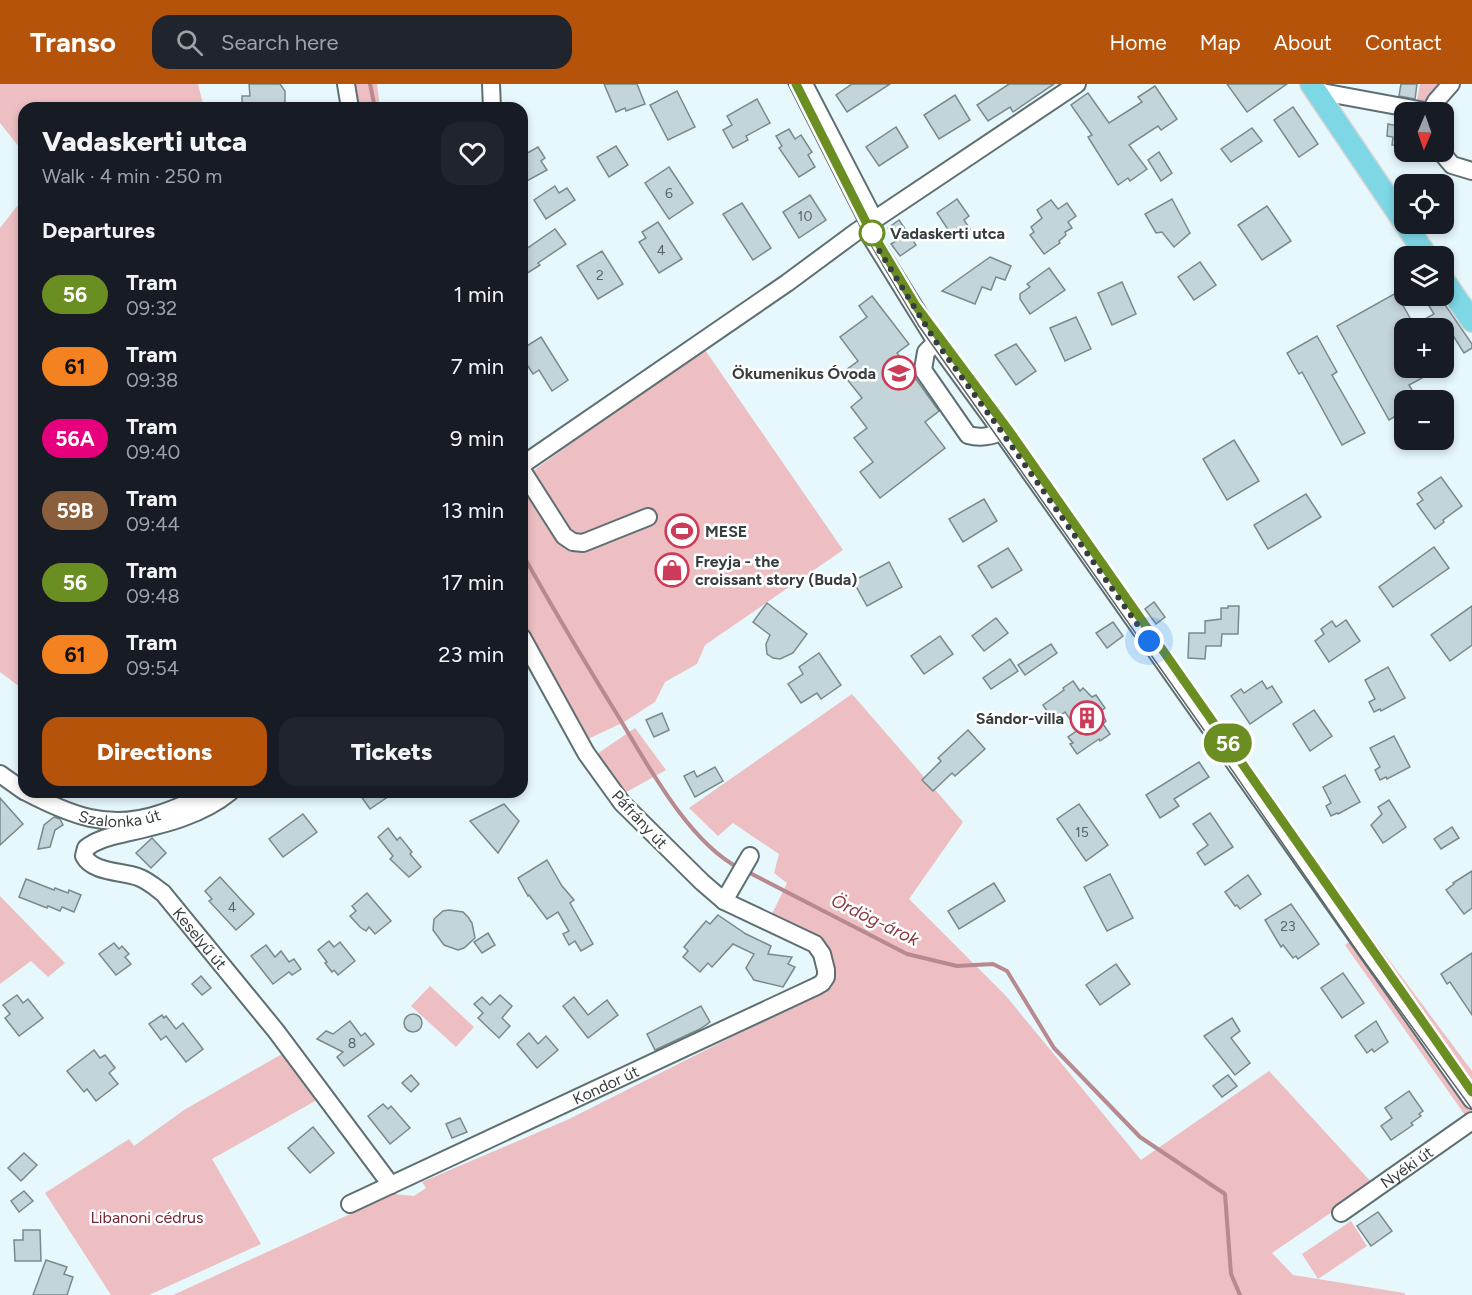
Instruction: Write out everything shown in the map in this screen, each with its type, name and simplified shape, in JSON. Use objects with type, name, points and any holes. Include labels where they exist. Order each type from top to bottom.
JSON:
[{"type":"main road","points":[[1313,88],[1394,208]]},
{"type":"main road","points":[[1454,295],[1472,321]]},
{"type":"street","points":[[346,84],[349,102]]},
{"type":"street","points":[[490,84],[492,102]]},
{"type":"street","points":[[804,84],[869,223],[936,342],[1472,1100]]},
{"type":"street","points":[[528,458],[787,283],[869,223],[1077,84]]},
{"type":"street","points":[[1435,102],[1451,84]]},
{"type":"street","points":[[1313,88],[1394,105]]},
{"type":"street","points":[[1449,162],[1452,165],[1472,171]]},
{"type":"street","points":[[936,342],[926,352],[923,370],[968,435],[996,435],[1001,431]]},
{"type":"street","points":[[528,470],[564,536],[573,542],[589,541],[648,517]]},
{"type":"street","name":"Páfrány út","points":[[528,648],[586,753],[622,803],[724,901],[815,944]]},
{"type":"street","name":"Szalonka út","points":[[0,774],[18,786]]},
{"type":"street","name":"Szalonka út","points":[[38,798],[83,818],[108,821],[136,820],[199,798]]},
{"type":"street","name":"Keselyű út","points":[[221,798],[176,820],[100,840],[86,848],[84,856],[91,864],[138,876],[163,893],[276,1031],[391,1185]]},
{"type":"street","points":[[724,901],[750,856]]},
{"type":"street","name":"Kondor út","points":[[350,1204],[817,986],[826,977],[826,970],[822,954],[815,944]]},
{"type":"street","name":"Nyéki út","points":[[1341,1213],[1472,1121]]},
{"type":"green space","points":[[0,84],[198,84],[202,102],[18,102],[18,146],[0,123]]},
{"type":"green space","points":[[353,84],[377,84],[379,102],[355,102]]},
{"type":"green space","points":[[1420,84],[1445,84],[1429,102],[1417,102]]},
{"type":"green space","points":[[18,205],[18,686],[0,672],[0,228]]},
{"type":"green space","name":"MESE","points":[[703,347],[843,550],[705,645],[697,664],[665,682],[655,702],[624,722],[588,739],[528,639],[528,475]]},
{"type":"green space","points":[[852,694],[963,822],[909,899],[1006,996],[1141,1160],[1269,1071],[1373,1184],[1272,1253],[1293,1275],[1406,1295],[173,1295],[394,1194],[414,1196],[426,1188],[422,1182],[569,1119],[815,995],[827,961],[771,916],[787,883],[774,873],[779,854],[733,823],[718,836],[689,808]]},
{"type":"green space","points":[[635,728],[666,770],[623,794],[597,754]]},
{"type":"green space","points":[[0,896],[65,963],[48,977],[31,961],[0,984]]},
{"type":"green space","points":[[1366,929],[1472,1071],[1472,1125],[1345,945]]},
{"type":"green space","points":[[430,986],[474,1027],[456,1047],[411,1006]]},
{"type":"green space","name":"Libanoni cédrus","points":[[289,1050],[324,1096],[212,1159],[261,1244],[149,1295],[111,1295],[45,1193],[129,1139],[134,1146],[184,1110]]},
{"type":"green space","points":[[1351,1221],[1367,1246],[1318,1279],[1302,1254]]},
{"type":"building","points":[[249,84],[280,84],[285,91],[285,102],[242,102],[242,96],[250,96]]},
{"type":"building","points":[[604,84],[637,84],[645,104],[616,112]]},
{"type":"building","points":[[852,84],[890,84],[847,112],[836,95]]},
{"type":"building","points":[[1009,84],[1054,84],[1013,112],[1010,107],[988,121],[977,105]]},
{"type":"building","points":[[1227,84],[1287,84],[1247,112]]},
{"type":"building","points":[[1401,84],[1417,84],[1415,99],[1399,96]]},
{"type":"building","points":[[1155,86],[1177,119],[1161,130],[1158,126],[1129,145],[1147,169],[1130,181],[1128,178],[1118,185],[1088,137],[1092,135],[1071,105],[1088,93],[1109,123],[1142,102],[1138,97]]},
{"type":"building","points":[[677,91],[695,127],[668,140],[650,105]]},
{"type":"building","points":[[955,95],[970,120],[939,139],[924,115]]},
{"type":"building","points":[[757,99],[770,123],[746,136],[748,140],[733,148],[723,130],[732,125],[727,116]]},
{"type":"building","points":[[1293,107],[1318,144],[1299,157],[1274,120]]},
{"type":"building","points":[[1388,124],[1394,125],[1394,145],[1392,145],[1393,137],[1387,136]]},
{"type":"building","points":[[896,127],[908,147],[879,166],[866,147]]},
{"type":"building","points":[[1252,128],[1262,141],[1231,162],[1221,149]]},
{"type":"building","points":[[789,129],[795,139],[801,135],[812,152],[808,155],[815,167],[799,177],[779,148],[782,146],[776,136]]},
{"type":"building","points":[[616,146],[628,165],[609,177],[597,157]]},
{"type":"building","points":[[538,147],[545,158],[541,161],[547,170],[528,180],[528,153]]},
{"type":"building","points":[[1159,152],[1172,173],[1161,181],[1148,160]]},
{"type":"building","points":[[669,167],[693,203],[669,219],[645,183]]},
{"type":"building","points":[[555,186],[559,193],[567,188],[575,200],[546,219],[534,200]]},
{"type":"building","points":[[810,195],[826,220],[799,238],[783,212]]},
{"type":"building","points":[[957,199],[969,216],[964,220],[970,229],[958,237],[954,231],[951,234],[937,213]]},
{"type":"building","points":[[1172,199],[1190,233],[1174,247],[1162,232],[1156,233],[1145,214]]},
{"type":"building","points":[[1051,200],[1058,209],[1067,203],[1076,216],[1068,222],[1072,228],[1065,232],[1066,235],[1059,241],[1060,243],[1044,254],[1030,235],[1034,232],[1031,227],[1042,218],[1037,210]]},
{"type":"building","points":[[742,203],[771,248],[753,260],[723,214]]},
{"type":"building","points":[[1267,206],[1291,241],[1262,260],[1238,225]]},
{"type":"building","points":[[899,220],[916,245],[900,256],[891,244],[896,241],[888,228]]},
{"type":"building","points":[[658,222],[682,259],[659,273],[639,242],[646,238],[642,232]]},
{"type":"building","points":[[555,229],[566,244],[528,273],[528,248]]},
{"type":"building","points":[[602,251],[623,284],[598,299],[577,266]]},
{"type":"building","points":[[990,257],[1011,266],[1005,280],[996,277],[991,290],[982,287],[975,304],[942,291]]},
{"type":"building","points":[[1200,262],[1216,285],[1194,300],[1178,277]]},
{"type":"building","points":[[1049,268],[1065,290],[1030,314],[1020,299],[1020,294],[1030,287],[1027,284]]},
{"type":"building","points":[[1122,282],[1136,314],[1112,325],[1098,293]]},
{"type":"building","points":[[1394,294],[1394,306],[1403,306],[1410,318],[1394,318],[1394,378],[1422,378],[1409,385],[1412,390],[1394,390],[1394,417],[1389,420],[1337,326]]},
{"type":"building","points":[[872,296],[909,344],[897,353],[939,411],[925,422],[945,448],[880,498],[860,472],[873,462],[854,438],[867,428],[851,407],[862,398],[842,373],[858,361],[840,337],[867,317],[859,306]]},
{"type":"building","points":[[1429,306],[1446,306],[1472,344],[1472,348],[1464,353],[1454,337],[1454,318],[1427,318],[1434,314]]},
{"type":"building","points":[[1076,317],[1091,349],[1065,361],[1050,328]]},
{"type":"building","points":[[1317,336],[1337,372],[1332,375],[1365,433],[1342,445],[1302,372],[1299,374],[1287,353]]},
{"type":"building","points":[[541,337],[568,380],[552,391],[539,370],[533,374],[528,366],[528,345]]},
{"type":"building","points":[[1016,344],[1036,371],[1016,385],[995,355]]},
{"type":"building","points":[[1234,440],[1259,481],[1227,500],[1203,459]]},
{"type":"building","points":[[1441,477],[1462,506],[1435,529],[1417,504],[1423,500],[1418,493]]},
{"type":"building","points":[[1306,494],[1321,517],[1268,549],[1254,525]]},
{"type":"building","points":[[984,499],[997,521],[963,542],[949,519]]},
{"type":"building","points":[[1434,547],[1449,568],[1393,607],[1379,587]]},
{"type":"building","points":[[1008,548],[1022,570],[992,588],[978,566]]},
{"type":"building","points":[[889,562],[902,587],[867,606],[853,581]]},
{"type":"building","points":[[1154,602],[1165,617],[1156,624],[1145,609]]},
{"type":"building","points":[[767,603],[807,634],[793,653],[780,659],[767,654],[766,644],[770,635],[753,622]]},
{"type":"building","points":[[1228,606],[1239,606],[1238,634],[1222,634],[1221,646],[1206,646],[1205,659],[1188,658],[1189,633],[1205,633],[1205,621],[1221,619],[1221,608],[1228,608]]},
{"type":"building","points":[[1472,606],[1472,645],[1450,661],[1431,635]]},
{"type":"building","points":[[996,618],[1008,633],[984,651],[972,636]]},
{"type":"building","points":[[1346,620],[1360,641],[1329,662],[1315,641],[1324,634],[1321,629],[1332,621],[1336,627]]},
{"type":"building","points":[[1113,622],[1123,636],[1107,648],[1096,633]]},
{"type":"building","points":[[940,636],[953,654],[924,674],[911,656]]},
{"type":"building","points":[[1051,644],[1057,653],[1025,675],[1018,665]]},
{"type":"building","points":[[819,653],[841,685],[821,699],[817,693],[801,703],[788,684],[803,674],[799,667]]},
{"type":"building","points":[[1010,659],[1018,671],[991,689],[983,678]]},
{"type":"building","points":[[1388,667],[1405,698],[1381,711],[1380,709],[1374,712],[1369,702],[1375,699],[1365,680]]},
{"type":"building","name":"Sándor-villa","points":[[1073,681],[1080,691],[1083,688],[1092,697],[1096,695],[1105,708],[1101,711],[1106,721],[1103,724],[1110,734],[1077,754],[1068,737],[1078,730],[1065,712],[1056,719],[1043,705]]},
{"type":"building","points":[[1262,681],[1267,689],[1272,686],[1282,702],[1250,724],[1231,696],[1241,689],[1244,693]]},
{"type":"building","points":[[1314,710],[1332,736],[1310,751],[1293,724]]},
{"type":"building","points":[[662,713],[669,730],[654,737],[646,720]]},
{"type":"building","points":[[968,730],[985,749],[955,776],[952,773],[933,791],[922,780],[941,761],[938,758]]},
{"type":"building","points":[[1394,736],[1410,767],[1387,779],[1386,777],[1380,780],[1375,770],[1380,767],[1370,748]]},
{"type":"building","points":[[1199,762],[1209,777],[1174,799],[1179,806],[1160,818],[1146,795]]},
{"type":"building","points":[[715,767],[723,781],[695,797],[684,776],[694,771],[697,777]]},
{"type":"building","points":[[1345,775],[1360,802],[1331,816],[1326,806],[1331,803],[1323,787]]},
{"type":"building","points":[[0,798],[23,824],[0,845]]},
{"type":"building","points":[[362,798],[386,798],[370,809]]},
{"type":"building","points":[[1389,800],[1406,827],[1383,843],[1371,825],[1382,814],[1378,807]]},
{"type":"building","points":[[504,804],[519,821],[498,853],[470,821]]},
{"type":"building","points":[[1079,804],[1108,845],[1086,861],[1057,819]]},
{"type":"building","points":[[1210,813],[1233,847],[1205,865],[1197,853],[1208,845],[1193,824]]},
{"type":"building","points":[[303,814],[317,832],[283,857],[269,839]]},
{"type":"building","points":[[54,817],[60,819],[63,825],[55,830],[50,847],[38,849],[44,825]]},
{"type":"building","points":[[1452,827],[1459,838],[1441,849],[1434,839]]},
{"type":"building","points":[[388,828],[397,840],[400,837],[421,867],[409,877],[390,859],[393,856],[378,837]]},
{"type":"building","points":[[152,838],[166,853],[151,868],[136,853]]},
{"type":"building","points":[[547,860],[562,886],[574,900],[570,903],[593,944],[581,951],[575,941],[569,945],[563,934],[569,931],[558,912],[547,919],[528,896],[518,878]]},
{"type":"building","points":[[1472,871],[1472,908],[1464,914],[1446,890]]},
{"type":"building","points":[[1110,874],[1133,918],[1107,931],[1084,887]]},
{"type":"building","points":[[1248,875],[1261,894],[1240,909],[1225,892]]},
{"type":"building","points":[[220,877],[254,914],[236,930],[209,901],[212,899],[205,891]]},
{"type":"building","points":[[26,879],[54,890],[55,888],[68,893],[69,890],[81,895],[74,912],[62,907],[60,911],[48,906],[47,908],[19,897]]},
{"type":"building","points":[[994,883],[1005,901],[959,929],[948,911]]},
{"type":"building","points":[[367,893],[391,921],[375,934],[369,927],[366,931],[360,927],[350,916],[356,911],[352,906]]},
{"type":"building","points":[[1291,904],[1319,944],[1298,959],[1296,956],[1293,958],[1283,945],[1281,947],[1265,920]]},
{"type":"building","points":[[443,911],[463,912],[472,923],[475,938],[464,948],[458,950],[444,945],[433,930],[434,919]]},
{"type":"building","points":[[718,915],[746,934],[771,946],[768,954],[792,957],[788,964],[795,967],[783,987],[754,980],[746,968],[754,954],[733,944],[712,967],[708,963],[700,972],[683,957],[688,951],[684,947],[706,921],[710,924]]},
{"type":"building","points":[[488,933],[495,945],[482,953],[474,942]]},
{"type":"building","points":[[329,941],[334,947],[340,942],[355,961],[338,975],[334,970],[332,972],[318,950]]},
{"type":"building","points":[[114,943],[119,949],[122,946],[129,954],[125,957],[131,964],[116,975],[99,954]]},
{"type":"building","points":[[266,945],[275,957],[281,951],[289,962],[294,959],[301,969],[292,975],[289,972],[273,984],[251,956]]},
{"type":"building","points":[[1472,953],[1472,1015],[1450,982],[1447,984],[1441,974]]},
{"type":"building","points":[[1116,964],[1130,984],[1100,1005],[1086,985]]},
{"type":"building","points":[[1343,973],[1364,1003],[1342,1018],[1321,988]]},
{"type":"building","points":[[201,976],[211,988],[202,995],[192,984]]},
{"type":"building","points":[[17,995],[23,1003],[28,999],[43,1018],[19,1036],[5,1018],[10,1014],[3,1005]]},
{"type":"building","points":[[500,995],[512,1006],[502,1018],[510,1026],[499,1038],[478,1018],[483,1013],[474,1004],[482,997],[490,1005]]},
{"type":"building","points":[[574,997],[588,1015],[607,1000],[618,1015],[588,1038],[563,1006]]},
{"type":"building","points":[[701,1006],[710,1022],[655,1050],[647,1034]]},
{"type":"building","points":[[409,1014],[417,1014],[422,1019],[420,1030],[409,1032],[404,1027],[404,1019]]},
{"type":"building","points":[[162,1015],[164,1018],[166,1016],[176,1029],[183,1023],[203,1049],[186,1062],[166,1036],[161,1040],[149,1024]]},
{"type":"building","points":[[1232,1018],[1240,1031],[1231,1038],[1250,1063],[1235,1075],[1204,1036]]},
{"type":"building","points":[[350,1021],[361,1036],[365,1033],[374,1044],[344,1066],[337,1057],[343,1052],[317,1039],[326,1031],[333,1034]]},
{"type":"building","points":[[1376,1021],[1388,1042],[1374,1052],[1372,1049],[1367,1053],[1355,1036]]},
{"type":"building","points":[[529,1033],[538,1044],[546,1036],[558,1050],[537,1068],[517,1044]]},
{"type":"building","points":[[94,1050],[100,1058],[105,1055],[115,1068],[109,1073],[118,1084],[96,1101],[87,1089],[84,1092],[67,1071]]},
{"type":"building","points":[[411,1075],[419,1084],[411,1092],[402,1083]]},
{"type":"building","points":[[1228,1075],[1237,1086],[1222,1097],[1213,1086]]},
{"type":"building","points":[[1409,1091],[1423,1111],[1419,1114],[1421,1116],[1411,1123],[1413,1125],[1391,1140],[1381,1126],[1392,1118],[1385,1108]]},
{"type":"building","points":[[383,1104],[388,1109],[391,1106],[410,1128],[390,1144],[368,1116]]},
{"type":"building","points":[[460,1118],[467,1132],[452,1138],[446,1124]]},
{"type":"building","points":[[313,1127],[334,1153],[310,1173],[288,1148]]},
{"type":"building","points":[[24,1153],[37,1165],[21,1181],[8,1168]]},
{"type":"building","points":[[24,1191],[33,1201],[19,1212],[11,1201]]},
{"type":"building","points":[[1378,1212],[1392,1231],[1371,1246],[1357,1226]]},
{"type":"building","points":[[23,1230],[40,1230],[41,1261],[15,1261],[14,1240],[23,1240]]},
{"type":"building","points":[[46,1260],[67,1267],[64,1274],[73,1277],[67,1295],[33,1295]]},
{"type":"waterway","name":"Ördög-árok","points":[[370,84],[374,102]]},
{"type":"waterway","name":"Ördög-árok","points":[[528,563],[579,652],[669,798],[702,839],[720,856],[739,868]]},
{"type":"waterway","name":"Ördög-árok","points":[[746,871],[907,954],[957,966],[993,964],[1007,971],[1054,1048],[1140,1137],[1225,1194],[1231,1274],[1240,1295]]},
{"type":"tram line","points":[[788,84],[861,228],[919,326],[1359,954],[1472,1109]]},
{"type":"tram line","name":"56","points":[[796,84],[867,224],[916,306],[1010,432],[1472,1092]]},
{"type":"tram line","points":[[916,305],[1010,432],[1472,1092]]},
{"type":"place","name":"Vadaskerti utca","points":[[872,233]]},
{"type":"place","name":"Ökumenikus Óvoda","points":[[899,373]]},
{"type":"place","name":"MESE","points":[[682,531]]},
{"type":"place","name":"Freyja - the croissant story (Buda)","points":[[672,570]]},
{"type":"place","name":"Sándor-villa","points":[[1087,718]]},
{"type":"route","points":[[872,233],[867,224],[864,226],[936,342],[1149,641]]}]
